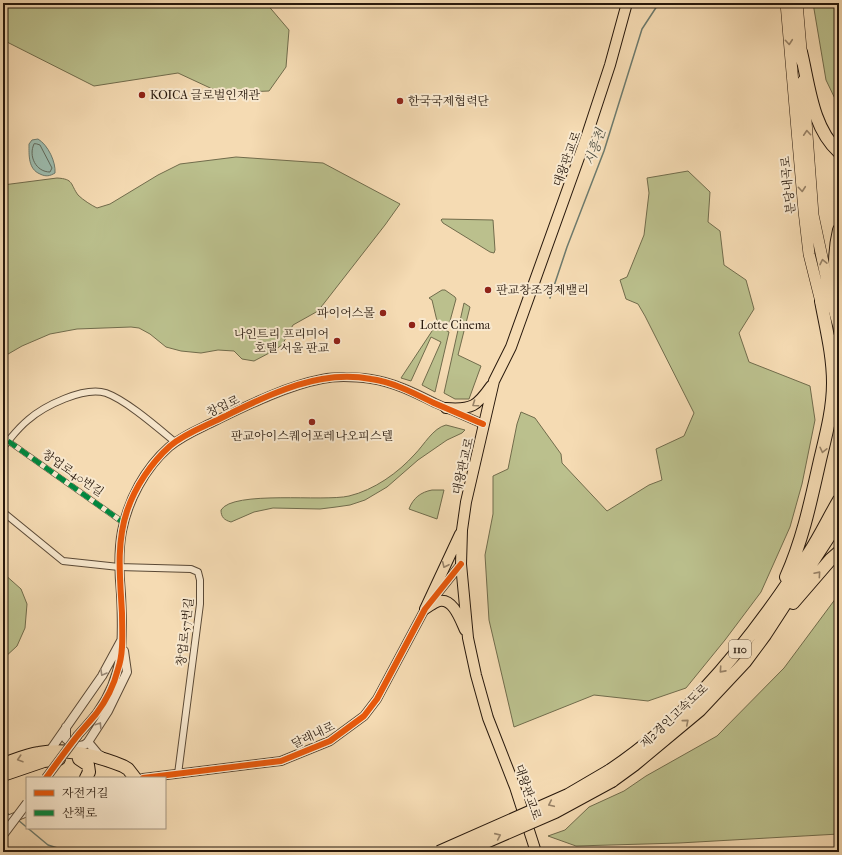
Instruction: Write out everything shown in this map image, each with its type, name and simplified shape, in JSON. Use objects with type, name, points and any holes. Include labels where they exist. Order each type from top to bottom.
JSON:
[{"type":"highway","name":"분당내곡로","points":[[786,3],[809,254],[830,336],[839,360]]},
{"type":"highway","name":"분당내곡로","points":[[797,3],[813,215],[830,295],[839,326]]},
{"type":"highway","points":[[801,52],[812,103],[819,123],[826,138],[839,152]]},
{"type":"highway","points":[[839,230],[836,244],[835,265],[839,295]]},
{"type":"highway","points":[[765,616],[784,581],[802,536],[829,423],[832,378],[830,350],[821,301]]},
{"type":"highway","name":"제2경인고속도로","points":[[463,852],[555,812],[610,776],[627,759],[682,712],[735,655],[765,616],[809,553],[839,500]]},
{"type":"highway","name":"제2경인고속도로","points":[[439,852],[634,765],[700,710],[744,662],[765,635],[839,522]]},
{"type":"highway","points":[[765,635],[839,552]]},
{"type":"highway","points":[[3,764],[31,755],[49,752],[79,754],[113,762],[128,769],[134,777]]},
{"type":"highway","points":[[3,774],[53,759],[79,759],[115,766],[134,777]]},
{"type":"highway","points":[[79,759],[88,765],[89,772],[86,777]]},
{"type":"main road","name":"대왕판교로","points":[[536,852],[505,761],[488,718],[476,675],[468,638],[461,564],[462,530],[466,502],[494,381],[511,347],[586,138],[610,65],[627,3]]},
{"type":"main road","points":[[446,408],[467,409],[476,405],[494,381]]},
{"type":"main road","points":[[425,609],[462,530]]},
{"type":"main road","points":[[425,609],[438,601],[446,602],[452,606],[457,613],[468,638]]},
{"type":"street","name":"창업로","points":[[122,639],[119,567],[124,523],[135,492],[156,461],[176,442],[185,436],[278,393],[322,379],[353,377],[373,379],[415,393],[483,424]]},
{"type":"street","points":[[3,447],[26,421],[46,408],[77,394],[96,391],[109,394],[121,401],[176,442]]},
{"type":"street","name":"창업로40번길","points":[[8,441],[124,523]]},
{"type":"street","points":[[3,512],[62,560],[119,567]]},
{"type":"street","name":"달래내로","points":[[152,777],[281,761],[330,742],[364,716],[377,699],[425,609],[461,564]]},
{"type":"street","name":"창업로57번길","points":[[119,567],[191,569],[195,570],[200,575],[201,592],[199,615],[178,774]]},
{"type":"street","points":[[49,752],[102,676],[122,639]]},
{"type":"street","points":[[47,777],[78,735],[97,713],[113,684],[119,668],[122,639]]},
{"type":"street","points":[[66,728],[66,740],[72,744],[80,746],[86,745],[108,711],[127,672],[122,639]]},
{"type":"street","points":[[88,742],[98,754],[113,762]]},
{"type":"street","points":[[3,836],[26,804]]},
{"type":"street","points":[[3,822],[26,813]]},
{"type":"green space","points":[[3,3],[266,3],[289,30],[286,67],[269,91],[221,93],[178,73],[94,86],[3,40]]},
{"type":"green space","points":[[813,3],[839,3],[839,107],[826,80]]},
{"type":"green space","points":[[236,157],[323,163],[400,204],[318,311],[293,325],[282,345],[254,361],[242,359],[234,351],[218,350],[201,353],[181,351],[166,347],[150,334],[139,328],[77,329],[50,334],[22,346],[3,357],[3,185],[57,178],[62,179],[69,181],[80,197],[97,208],[110,204],[158,175],[180,164]]},
{"type":"green space","points":[[688,171],[710,192],[708,222],[720,231],[724,265],[746,280],[754,309],[739,333],[749,362],[810,386],[815,420],[802,484],[790,527],[761,592],[686,688],[648,701],[594,695],[514,727],[489,620],[485,555],[493,514],[493,476],[508,469],[517,424],[521,412],[535,418],[561,454],[562,463],[607,511],[649,485],[662,480],[656,449],[684,436],[694,413],[645,316],[638,304],[626,299],[620,280],[627,277],[644,235],[649,193],[647,178]]},
{"type":"green space","points":[[441,220],[493,220],[494,253],[443,223]]},
{"type":"green space","points":[[442,290],[445,290],[456,299],[447,327],[437,321],[432,300],[429,298]]},
{"type":"green space","points":[[464,303],[470,307],[458,355],[481,366],[469,399],[455,399],[444,393]]},
{"type":"green space","points":[[436,325],[449,332],[435,392],[422,385],[441,342],[431,337],[411,381],[401,378]]},
{"type":"green space","points":[[446,425],[465,430],[447,440],[418,460],[387,487],[365,500],[350,505],[320,509],[273,508],[254,512],[231,522],[222,516],[221,510],[229,504],[243,500],[260,498],[337,498],[367,490],[385,480],[401,468],[433,433]]},
{"type":"green space","points":[[444,490],[437,519],[409,509],[418,496],[424,492]]},
{"type":"green space","points":[[3,573],[21,589],[27,604],[25,628],[17,646],[3,659]]},
{"type":"green space","points":[[839,594],[839,834],[679,843],[576,846],[548,836],[565,830],[589,807],[624,791],[646,776],[717,736],[784,668]]},
{"type":"water","points":[[38,139],[48,149],[53,159],[55,173],[51,175],[46,176],[36,172],[31,165],[29,157],[29,144],[32,140]]},
{"type":"waterway","name":"시흥천","points":[[550,298],[567,247],[604,151],[642,29],[659,3]]},
{"type":"waterway","points":[[3,810],[11,816]]},
{"type":"waterway","points":[[18,820],[26,827]]},
{"type":"waterway","points":[[29,829],[48,845],[70,852]]},
{"type":"marked path","points":[[8,441],[124,523]]},
{"type":"cycle path","points":[[47,777],[74,740],[100,709],[114,681],[120,662],[122,649],[120,549],[124,523],[130,502],[139,484],[156,460],[170,446],[191,432],[280,391],[308,382],[334,377],[359,377],[379,380],[403,388],[483,424]]},
{"type":"cycle path","points":[[151,777],[281,761],[330,741],[364,716],[377,699],[425,609],[461,564]]},
{"type":"place","name":"KOICA 글로벌인재관","points":[[142,95]]},
{"type":"place","name":"한국국제협력단","points":[[400,101]]},
{"type":"place","name":"판교창조경제밸리","points":[[488,290]]},
{"type":"place","name":"파이어스몰","points":[[383,313]]},
{"type":"place","name":"Lotte Cinema","points":[[412,325]]},
{"type":"place","name":"나인트리 프리미어 호텔 서울 판교","points":[[337,341]]},
{"type":"place","name":"판교아이스퀘어포레나오피스텔","points":[[312,422]]}]
